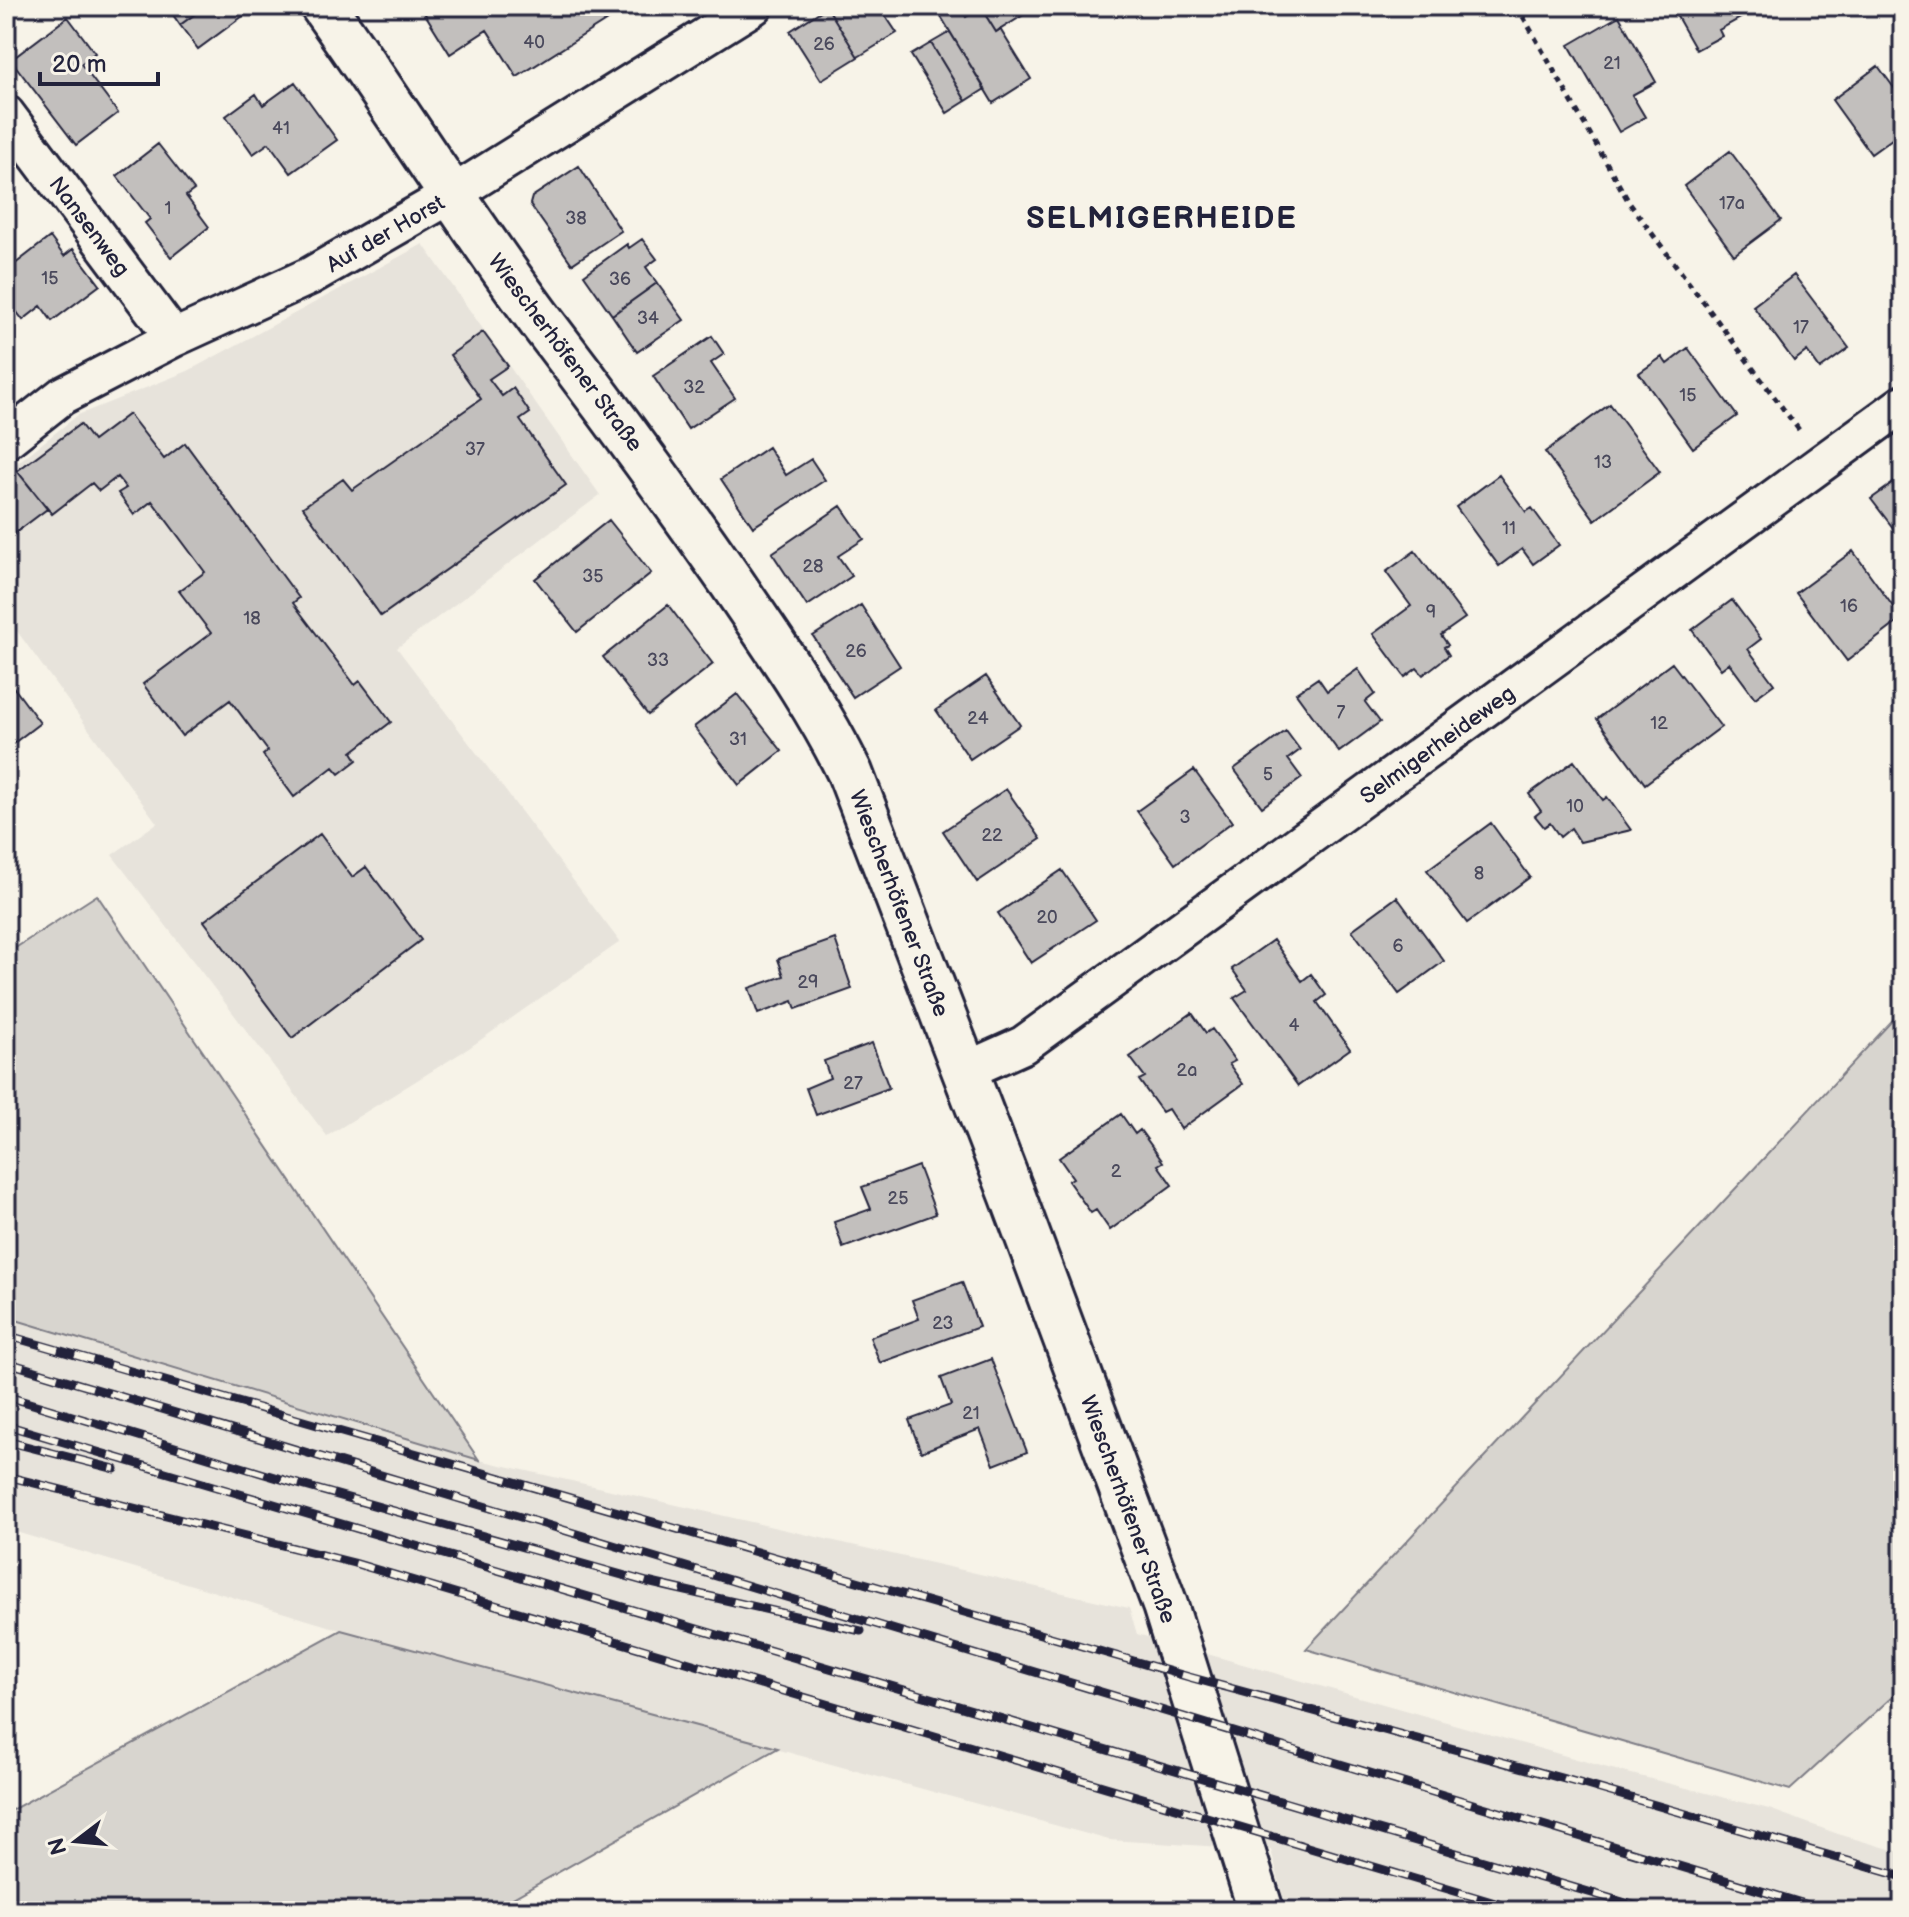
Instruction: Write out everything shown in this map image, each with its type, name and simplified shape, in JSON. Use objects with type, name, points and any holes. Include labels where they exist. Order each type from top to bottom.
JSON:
[{"type":"street","name":"Wiescherhöfener Straße","points":[[323,6],[406,123],[451,195],[643,455],[794,672],[826,724],[850,773],[965,1071],[1165,1605],[1261,1911]]},
{"type":"street","name":"Auf der Horst","points":[[6,440],[62,396],[174,338],[310,276],[451,195],[754,6]]},
{"type":"street","name":"Nansenweg","points":[[6,114],[174,338]]},
{"type":"street","name":"Selmigerheideweg","points":[[965,1071],[1023,1045],[1903,404]]},
{"type":"path","points":[[1517,6],[1630,204],[1823,462]]},
{"type":"shaded area","points":[[423,244],[600,495],[397,648],[620,942],[469,1048],[327,1136],[112,855],[157,823],[6,616],[6,472],[78,415],[188,371]]},
{"type":"shaded area","points":[[97,895],[479,1460],[6,1317],[6,954]]},
{"type":"shaded area","points":[[1903,1009],[1903,1687],[1790,1790],[1306,1649]]},
{"type":"shaded area","points":[[6,1317],[479,1460],[1129,1608],[1137,1634],[1608,1768],[1769,1809],[1903,1853],[1903,1911],[1287,1911],[1271,1850],[1109,1840],[341,1630],[6,1529]]},
{"type":"shaded area","points":[[341,1630],[778,1748],[490,1911],[6,1911],[6,1813]]},
{"type":"building","points":[[167,6],[206,6],[180,25]]},
{"type":"building","points":[[206,6],[242,6],[247,13],[198,49],[180,25]]},
{"type":"building","points":[[420,6],[609,6],[615,15],[517,77],[487,30],[450,54]]},
{"type":"building","points":[[829,6],[879,6],[897,33],[858,57]]},
{"type":"building","points":[[959,6],[966,17],[981,8],[996,32],[1000,29],[1031,79],[993,103],[940,15]]},
{"type":"building","points":[[980,6],[1038,6],[996,32]]},
{"type":"building","points":[[1671,6],[1736,6],[1742,17],[1719,30],[1722,36],[1696,50]]},
{"type":"building","points":[[827,7],[858,57],[821,80],[790,31]]},
{"type":"building","points":[[1619,16],[1656,82],[1632,95],[1645,117],[1619,132],[1569,45]]},
{"type":"building","points":[[68,17],[95,53],[81,64],[118,113],[76,145],[11,60]]},
{"type":"building","points":[[950,32],[985,89],[966,101],[931,43]]},
{"type":"building","points":[[931,43],[966,101],[947,113],[911,55]]},
{"type":"building","points":[[1878,66],[1903,100],[1903,131],[1871,154],[1832,100]]},
{"type":"building","points":[[295,82],[337,140],[291,173],[269,143],[253,154],[226,116],[256,94],[263,105]]},
{"type":"building","points":[[158,144],[194,190],[186,196],[209,227],[171,257],[145,223],[150,219],[117,176]]},
{"type":"building","points":[[1730,151],[1781,220],[1734,255],[1684,186]]},
{"type":"building","points":[[579,166],[621,231],[572,264],[530,204],[532,197]]},
{"type":"building","points":[[50,237],[64,256],[73,249],[100,285],[52,321],[41,306],[23,320],[6,298],[6,271]]},
{"type":"building","points":[[642,239],[657,259],[646,267],[657,283],[612,315],[584,275],[627,244],[629,248]]},
{"type":"building","points":[[1794,275],[1849,348],[1820,369],[1807,351],[1794,361],[1753,306]]},
{"type":"building","points":[[657,283],[684,320],[637,352],[612,315]]},
{"type":"building","points":[[483,332],[508,366],[489,379],[502,396],[513,388],[530,413],[520,420],[566,485],[381,616],[303,507],[343,479],[352,490],[481,399],[450,355]]},
{"type":"building","points":[[712,336],[724,354],[711,363],[735,398],[688,429],[653,376]]},
{"type":"building","points":[[1688,348],[1737,416],[1693,448],[1639,373],[1662,357],[1667,364]]},
{"type":"building","points":[[1610,404],[1660,472],[1595,520],[1545,452]]},
{"type":"building","points":[[129,414],[164,459],[185,443],[299,598],[293,603],[355,685],[360,681],[391,722],[352,752],[357,760],[339,774],[333,767],[294,797],[263,755],[268,751],[230,700],[182,736],[143,684],[211,633],[179,591],[205,572],[152,501],[134,515],[118,493],[126,488],[117,477],[99,491],[92,483],[52,514],[17,471],[80,424],[93,441]]},
{"type":"building","points":[[768,447],[786,475],[811,459],[825,480],[753,527],[721,479]]},
{"type":"building","points":[[14,467],[47,509],[6,540],[6,473]]},
{"type":"building","points":[[1499,475],[1526,512],[1532,508],[1559,545],[1533,564],[1522,549],[1499,566],[1456,507]]},
{"type":"building","points":[[1903,476],[1903,535],[1900,537],[1871,499]]},
{"type":"building","points":[[841,506],[864,539],[838,556],[852,576],[807,606],[772,553]]},
{"type":"building","points":[[609,520],[651,573],[577,632],[535,579]]},
{"type":"building","points":[[1415,551],[1465,618],[1441,635],[1448,645],[1444,647],[1449,655],[1423,675],[1417,668],[1405,677],[1373,634],[1411,606],[1386,572]]},
{"type":"building","points":[[1853,551],[1902,619],[1847,661],[1796,593]]},
{"type":"building","points":[[1732,600],[1761,639],[1748,649],[1774,684],[1755,698],[1729,663],[1721,669],[1692,630]]},
{"type":"building","points":[[668,605],[713,664],[648,715],[603,657]]},
{"type":"building","points":[[861,605],[900,666],[853,697],[813,636]]},
{"type":"building","points":[[1672,663],[1721,727],[1645,784],[1597,719]]},
{"type":"building","points":[[1358,669],[1375,694],[1365,702],[1380,722],[1339,752],[1296,693],[1318,678],[1327,691]]},
{"type":"building","points":[[986,676],[1020,725],[970,759],[936,710]]},
{"type":"building","points":[[6,677],[40,723],[6,749]]},
{"type":"building","points":[[737,694],[782,751],[739,785],[694,727]]},
{"type":"building","points":[[1286,731],[1300,750],[1288,759],[1302,778],[1262,807],[1234,769]]},
{"type":"building","points":[[1574,761],[1603,800],[1607,797],[1631,830],[1580,842],[1571,828],[1560,837],[1550,823],[1544,827],[1535,816],[1541,811],[1529,794]]},
{"type":"building","points":[[1194,770],[1232,822],[1175,864],[1137,811]]},
{"type":"building","points":[[1006,789],[1041,839],[977,882],[943,831]]},
{"type":"building","points":[[1491,823],[1530,877],[1467,923],[1427,870]]},
{"type":"building","points":[[320,834],[352,877],[366,867],[421,940],[292,1038],[204,921]]},
{"type":"building","points":[[1062,870],[1096,920],[1031,963],[998,913]]},
{"type":"building","points":[[1397,897],[1444,961],[1399,994],[1352,930]]},
{"type":"building","points":[[835,939],[852,989],[796,1009],[793,1001],[758,1014],[749,988],[784,976],[778,959]]},
{"type":"building","points":[[1273,940],[1302,981],[1311,974],[1326,995],[1317,1002],[1350,1049],[1298,1086],[1234,998],[1247,990],[1232,969]]},
{"type":"building","points":[[1192,1013],[1206,1033],[1212,1029],[1235,1061],[1229,1064],[1243,1084],[1181,1129],[1168,1109],[1162,1112],[1139,1080],[1145,1077],[1130,1057]]},
{"type":"building","points":[[872,1043],[889,1088],[816,1115],[806,1088],[830,1078],[824,1061]]},
{"type":"building","points":[[1121,1114],[1135,1134],[1140,1130],[1163,1162],[1158,1165],[1172,1185],[1110,1230],[1096,1210],[1091,1213],[1068,1181],[1073,1178],[1059,1158]]},
{"type":"building","points":[[918,1166],[936,1214],[843,1248],[834,1222],[871,1209],[862,1187]]},
{"type":"building","points":[[962,1282],[979,1327],[880,1363],[870,1337],[919,1319],[912,1300]]},
{"type":"building","points":[[991,1359],[1027,1452],[994,1465],[980,1429],[921,1452],[909,1420],[951,1405],[941,1378]]},
{"type":"building","points":[[1334,1901],[1370,1911],[1331,1911]]},
{"type":"railway","points":[[6,1335],[1189,1677],[1583,1784],[1903,1877]]},
{"type":"railway","points":[[6,1362],[1828,1911]]},
{"type":"railway","points":[[6,1396],[291,1482],[647,1582],[861,1631]]},
{"type":"railway","points":[[6,1425],[1653,1911]]},
{"type":"railway","points":[[6,1441],[115,1469]]},
{"type":"railway","points":[[6,1476],[354,1563],[1522,1911]]},
{"type":"district","name":"SELMIGERHEIDE","points":[[1162,218]]}]
